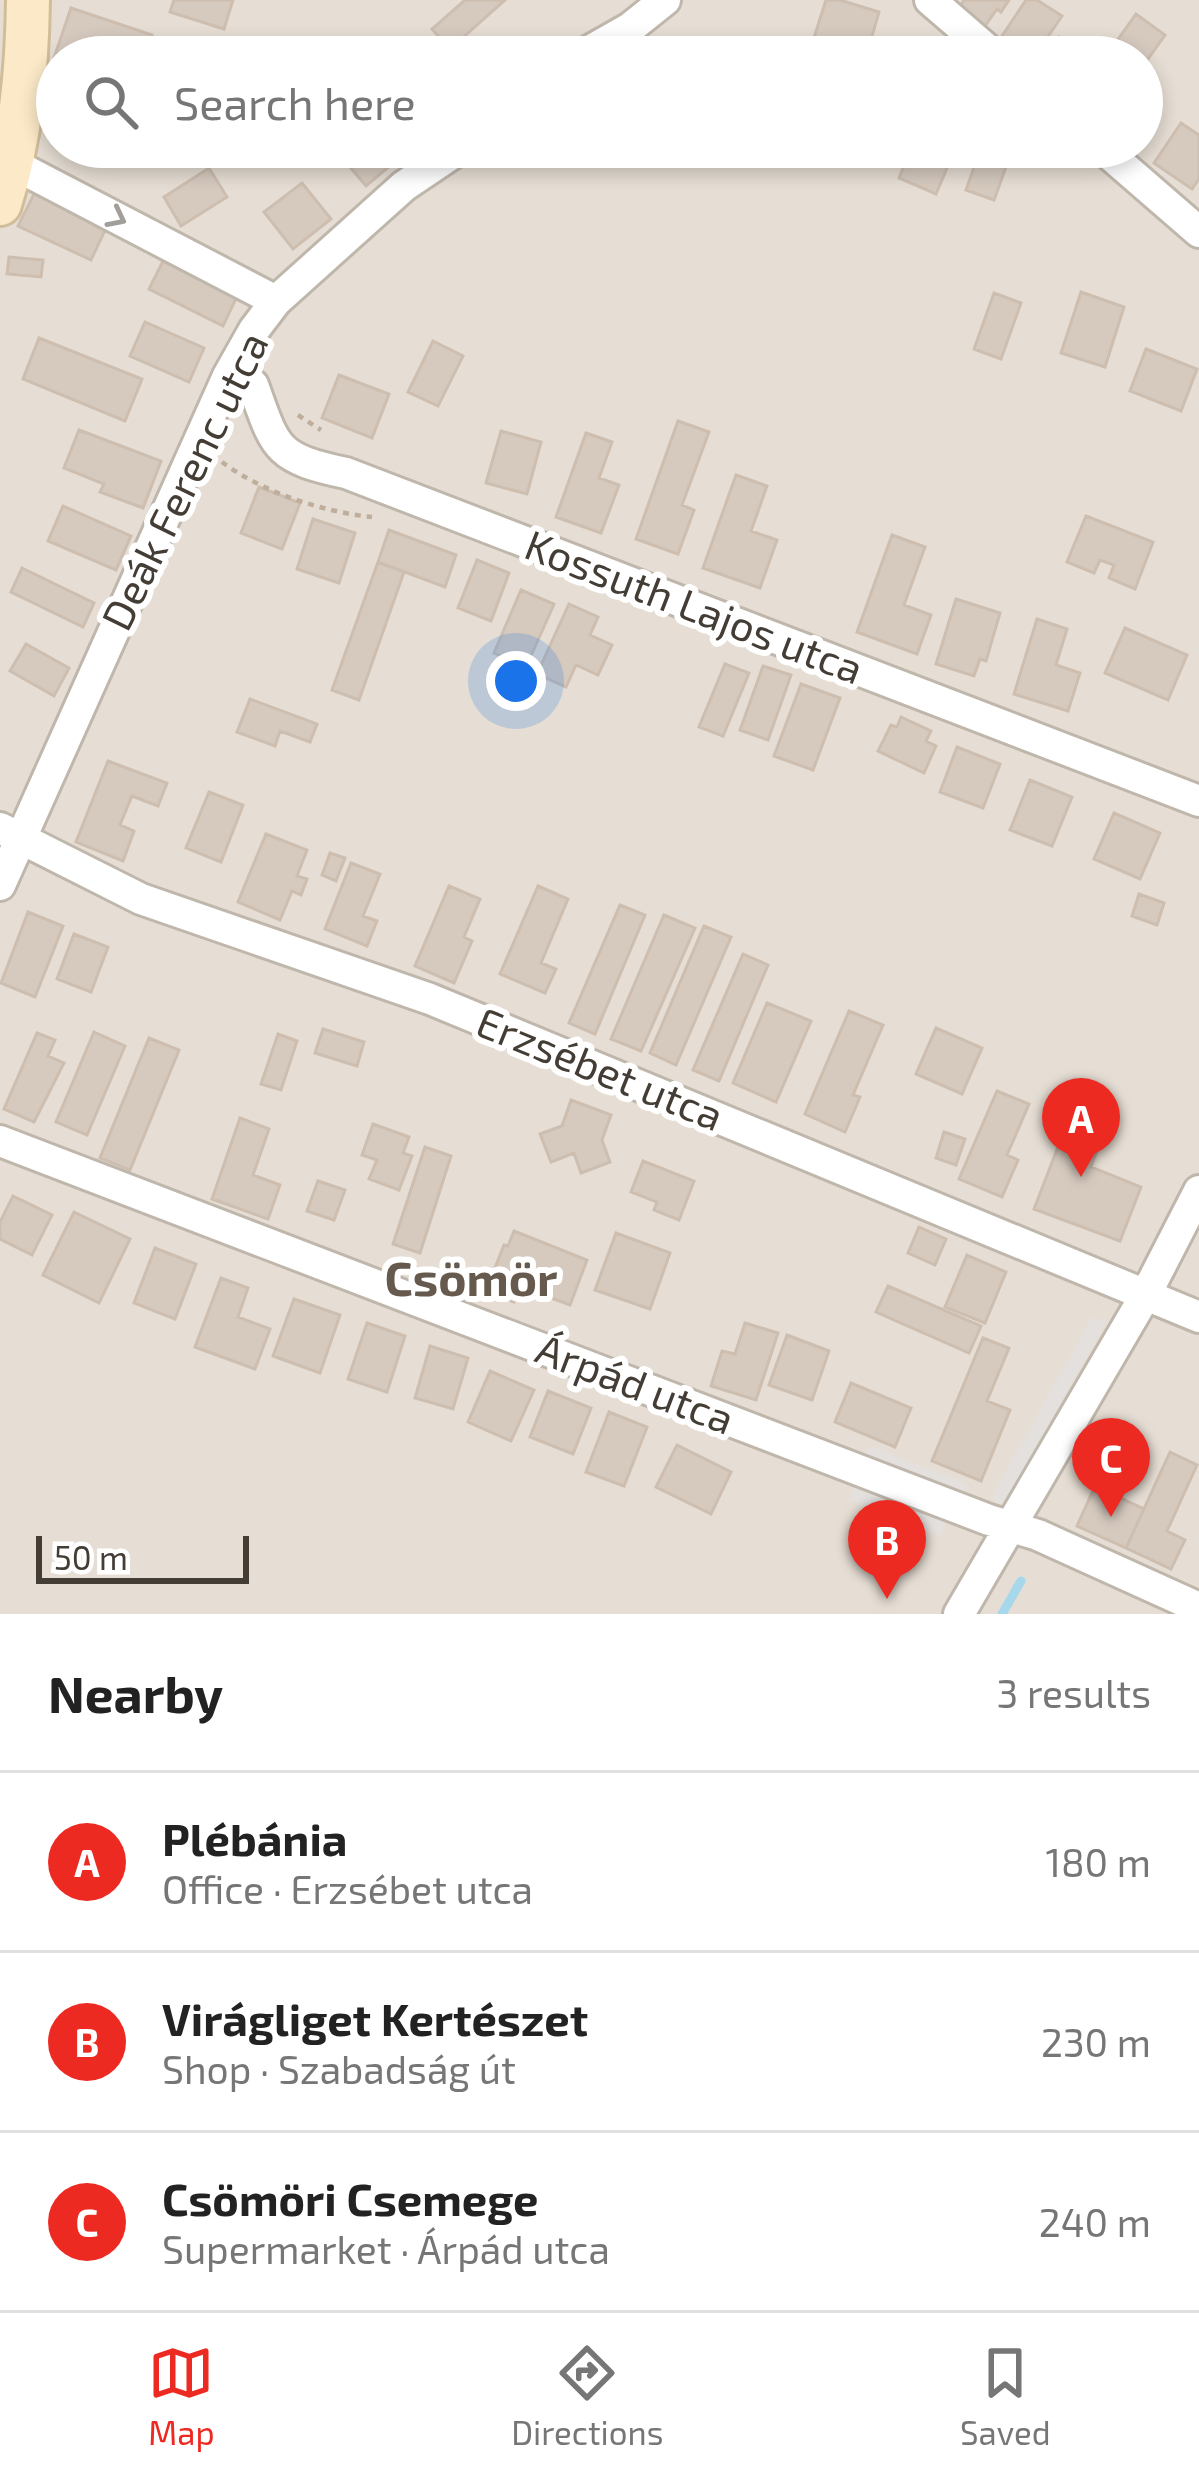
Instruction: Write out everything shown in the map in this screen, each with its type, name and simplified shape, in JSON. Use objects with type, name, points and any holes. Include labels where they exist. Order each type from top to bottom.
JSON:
[{"type":"street","points":[[28,0],[22,101],[6,184],[276,301]]},
{"type":"street","points":[[616,36],[665,0]]},
{"type":"street","points":[[929,0],[971,36]]},
{"type":"street","name":"Deák Ferenc utca","points":[[0,885],[9,833],[254,330],[276,301],[430,168]]},
{"type":"street","points":[[1125,168],[1199,232]]},
{"type":"street","name":"Kossuth Lajos utca","points":[[228,376],[253,385],[278,448],[310,465],[346,473],[1199,801]]},
{"type":"street","name":"Erzsébet utca","points":[[9,833],[141,899],[450,1007],[1199,1317]]},
{"type":"street","name":"Árpád utca","points":[[0,1141],[1038,1535],[1199,1608]]},
{"type":"street","points":[[959,1614],[1145,1296],[1199,1191]]},
{"type":"shaded area","points":[[0,0],[1199,0],[1199,1614],[0,1614]]},
{"type":"shaded area","points":[[1092,1317],[1106,1322],[1003,1506],[991,1498]]},
{"type":"shaded area","points":[[870,1446],[968,1484],[941,1536],[849,1500]]},
{"type":"building","points":[[174,0],[233,0],[224,29],[170,12]]},
{"type":"building","points":[[465,0],[505,0],[465,36],[438,36],[432,29]]},
{"type":"building","points":[[826,0],[879,12],[872,36],[814,36]]},
{"type":"building","points":[[964,0],[1009,0],[985,26],[959,8]]},
{"type":"building","points":[[1026,0],[1037,0],[1062,16],[1048,36],[1002,36]]},
{"type":"building","points":[[71,8],[152,35],[152,36],[61,36]]},
{"type":"building","points":[[1136,14],[1165,35],[1163,38],[1120,36]]},
{"type":"building","points":[[1181,123],[1199,135],[1199,179],[1192,189],[1161,168],[1163,150]]},
{"type":"building","points":[[209,168],[227,197],[181,226],[164,197]]},
{"type":"building","points":[[351,168],[387,168],[366,186]]},
{"type":"building","points":[[903,168],[947,168],[936,194],[899,178]]},
{"type":"building","points":[[974,168],[1006,168],[994,200],[966,190]]},
{"type":"building","points":[[302,183],[331,219],[293,249],[264,212]]},
{"type":"building","points":[[36,190],[108,224],[91,260],[18,226]]},
{"type":"building","points":[[9,257],[43,260],[41,277],[7,274]]},
{"type":"building","points":[[165,257],[238,294],[223,326],[149,289]]},
{"type":"building","points":[[1081,292],[1124,307],[1105,367],[1061,353]]},
{"type":"building","points":[[994,293],[1021,303],[1001,359],[974,349]]},
{"type":"building","points":[[145,322],[204,348],[189,382],[130,356]]},
{"type":"building","points":[[39,338],[142,379],[125,421],[23,379]]},
{"type":"building","points":[[433,341],[463,356],[438,406],[408,392]]},
{"type":"building","points":[[1146,349],[1197,369],[1181,411],[1130,391]]},
{"type":"building","points":[[339,375],[389,394],[372,438],[322,418]]},
{"type":"building","points":[[678,421],[709,432],[682,505],[694,510],[678,554],[636,539]]},
{"type":"building","points":[[79,430],[161,461],[143,508],[100,492],[104,484],[64,468]]},
{"type":"building","points":[[501,431],[541,442],[527,494],[486,483]]},
{"type":"building","points":[[586,433],[612,442],[599,478],[619,485],[601,533],[556,517]]},
{"type":"building","points":[[736,475],[767,486],[751,531],[777,540],[760,588],[703,568]]},
{"type":"building","points":[[259,487],[300,503],[282,549],[241,533]]},
{"type":"building","points":[[63,506],[131,536],[116,570],[48,541]]},
{"type":"building","points":[[1086,516],[1153,542],[1135,589],[1109,578],[1114,565],[1100,560],[1094,573],[1067,562]]},
{"type":"building","points":[[313,519],[355,533],[339,583],[297,569]]},
{"type":"building","points":[[389,530],[456,555],[445,587],[378,562]]},
{"type":"building","points":[[892,535],[925,547],[904,605],[931,615],[917,654],[857,632]]},
{"type":"building","points":[[477,560],[509,573],[491,621],[458,608]]},
{"type":"building","points":[[378,562],[404,572],[359,700],[332,690]]},
{"type":"building","points":[[22,568],[94,603],[83,627],[11,592]]},
{"type":"building","points":[[521,590],[554,604],[526,667],[494,653]]},
{"type":"building","points":[[956,599],[1000,613],[986,661],[980,659],[974,676],[936,664]]},
{"type":"building","points":[[569,604],[598,617],[590,635],[612,645],[598,675],[576,665],[566,687],[537,674]]},
{"type":"building","points":[[1037,619],[1067,629],[1056,665],[1080,673],[1068,711],[1014,694]]},
{"type":"building","points":[[1125,628],[1187,655],[1168,700],[1105,673]]},
{"type":"building","points":[[26,644],[69,668],[54,696],[10,671]]},
{"type":"building","points":[[725,664],[749,673],[723,736],[699,727]]},
{"type":"building","points":[[763,666],[791,675],[768,740],[740,730]]},
{"type":"building","points":[[801,684],[840,698],[813,770],[774,756]]},
{"type":"building","points":[[250,699],[317,724],[310,742],[280,731],[275,746],[237,732]]},
{"type":"building","points":[[901,717],[931,731],[926,741],[936,746],[924,773],[878,751],[891,725],[897,727]]},
{"type":"building","points":[[957,747],[1000,764],[983,808],[940,792]]},
{"type":"building","points":[[108,761],[167,783],[158,806],[132,796],[120,825],[134,831],[123,861],[76,842]]},
{"type":"building","points":[[1030,780],[1072,797],[1052,846],[1010,830]]},
{"type":"building","points":[[209,792],[243,805],[221,862],[186,848]]},
{"type":"building","points":[[1114,813],[1160,833],[1140,879],[1094,859]]},
{"type":"building","points":[[266,834],[307,850],[297,876],[307,879],[301,895],[292,891],[280,920],[238,902]]},
{"type":"building","points":[[330,853],[345,858],[336,881],[322,875]]},
{"type":"building","points":[[351,863],[380,874],[363,916],[377,921],[367,946],[325,929]]},
{"type":"building","points":[[449,886],[480,899],[464,937],[472,941],[454,983],[415,966]]},
{"type":"building","points":[[538,886],[568,899],[541,963],[556,969],[545,993],[500,974]]},
{"type":"building","points":[[1139,894],[1164,903],[1157,925],[1132,916]]},
{"type":"building","points":[[620,905],[645,915],[595,1034],[569,1023]]},
{"type":"building","points":[[28,912],[63,926],[35,997],[1,983]]},
{"type":"building","points":[[664,915],[695,928],[641,1051],[611,1039]]},
{"type":"building","points":[[704,926],[731,937],[676,1065],[650,1053]]},
{"type":"building","points":[[74,934],[108,947],[91,992],[57,979]]},
{"type":"building","points":[[743,954],[768,965],[719,1081],[693,1070]]},
{"type":"building","points":[[767,1003],[811,1021],[776,1102],[733,1083]]},
{"type":"building","points":[[849,1011],[883,1025],[853,1095],[860,1097],[845,1132],[805,1114]]},
{"type":"building","points":[[936,1028],[982,1048],[962,1094],[916,1074]]},
{"type":"building","points":[[323,1029],[364,1042],[357,1066],[315,1053]]},
{"type":"building","points":[[94,1032],[125,1046],[87,1135],[56,1122]]},
{"type":"building","points":[[37,1033],[55,1040],[48,1056],[64,1063],[34,1122],[4,1109]]},
{"type":"building","points":[[278,1034],[297,1041],[281,1090],[261,1084]]},
{"type":"building","points":[[149,1038],[179,1050],[130,1170],[100,1158]]},
{"type":"building","points":[[997,1091],[1029,1104],[1007,1155],[1018,1160],[1002,1197],[959,1179]]},
{"type":"building","points":[[571,1100],[611,1115],[602,1140],[610,1162],[581,1173],[574,1153],[551,1162],[540,1134],[562,1126]]},
{"type":"building","points":[[1076,1100],[1111,1113],[1091,1167],[1141,1187],[1120,1241],[1034,1209]]},
{"type":"building","points":[[240,1118],[269,1129],[253,1175],[280,1185],[268,1219],[212,1199]]},
{"type":"building","points":[[373,1124],[409,1137],[403,1153],[412,1156],[399,1190],[369,1179],[377,1160],[362,1155]]},
{"type":"building","points":[[944,1132],[965,1139],[956,1165],[936,1158]]},
{"type":"building","points":[[425,1147],[451,1156],[420,1253],[393,1244]]},
{"type":"building","points":[[643,1161],[694,1181],[679,1220],[654,1210],[657,1202],[631,1192]]},
{"type":"building","points":[[318,1181],[345,1190],[334,1220],[307,1211]]},
{"type":"building","points":[[13,1196],[52,1215],[32,1255],[0,1239],[0,1222]]},
{"type":"building","points":[[74,1212],[130,1239],[99,1303],[43,1275]]},
{"type":"building","points":[[919,1227],[946,1239],[935,1265],[908,1253]]},
{"type":"building","points":[[514,1231],[587,1260],[570,1305],[520,1286],[514,1302],[486,1291]]},
{"type":"building","points":[[616,1233],[670,1253],[650,1309],[595,1290]]},
{"type":"building","points":[[155,1248],[196,1264],[175,1319],[134,1303]]},
{"type":"building","points":[[967,1255],[1006,1272],[985,1323],[945,1307]]},
{"type":"building","points":[[221,1278],[248,1288],[238,1317],[270,1329],[255,1369],[195,1347]]},
{"type":"building","points":[[888,1286],[981,1326],[969,1353],[876,1312]]},
{"type":"building","points":[[294,1299],[340,1315],[320,1373],[273,1356]]},
{"type":"building","points":[[367,1323],[405,1336],[387,1392],[348,1379]]},
{"type":"building","points":[[745,1323],[778,1333],[756,1400],[711,1386],[722,1351],[735,1354]]},
{"type":"building","points":[[787,1335],[829,1351],[812,1400],[769,1385]]},
{"type":"building","points":[[983,1338],[1009,1348],[987,1401],[1010,1410],[981,1481],[932,1461]]},
{"type":"building","points":[[430,1346],[468,1358],[453,1409],[415,1398]]},
{"type":"building","points":[[490,1371],[534,1390],[511,1441],[468,1422]]},
{"type":"building","points":[[851,1383],[911,1408],[895,1447],[835,1422]]},
{"type":"building","points":[[548,1391],[591,1408],[573,1454],[530,1437]]},
{"type":"building","points":[[609,1412],[647,1427],[624,1486],[586,1472]]},
{"type":"building","points":[[677,1445],[731,1472],[711,1514],[656,1487]]},
{"type":"building","points":[[1170,1452],[1197,1465],[1167,1531],[1185,1540],[1171,1569],[1126,1548]]},
{"type":"building","points":[[1095,1486],[1144,1509],[1126,1548],[1077,1526]]},
{"type":"waterway","points":[[1002,1614],[1021,1581]]},
{"type":"place","name":"Plébánia","points":[[1081,1177]]},
{"type":"place","name":"Csömöri Csemege","points":[[1111,1517]]},
{"type":"place","name":"Virágliget Kertészet","points":[[887,1599]]},
{"type":"district","name":"Csömör","points":[[471,1279]]}]
